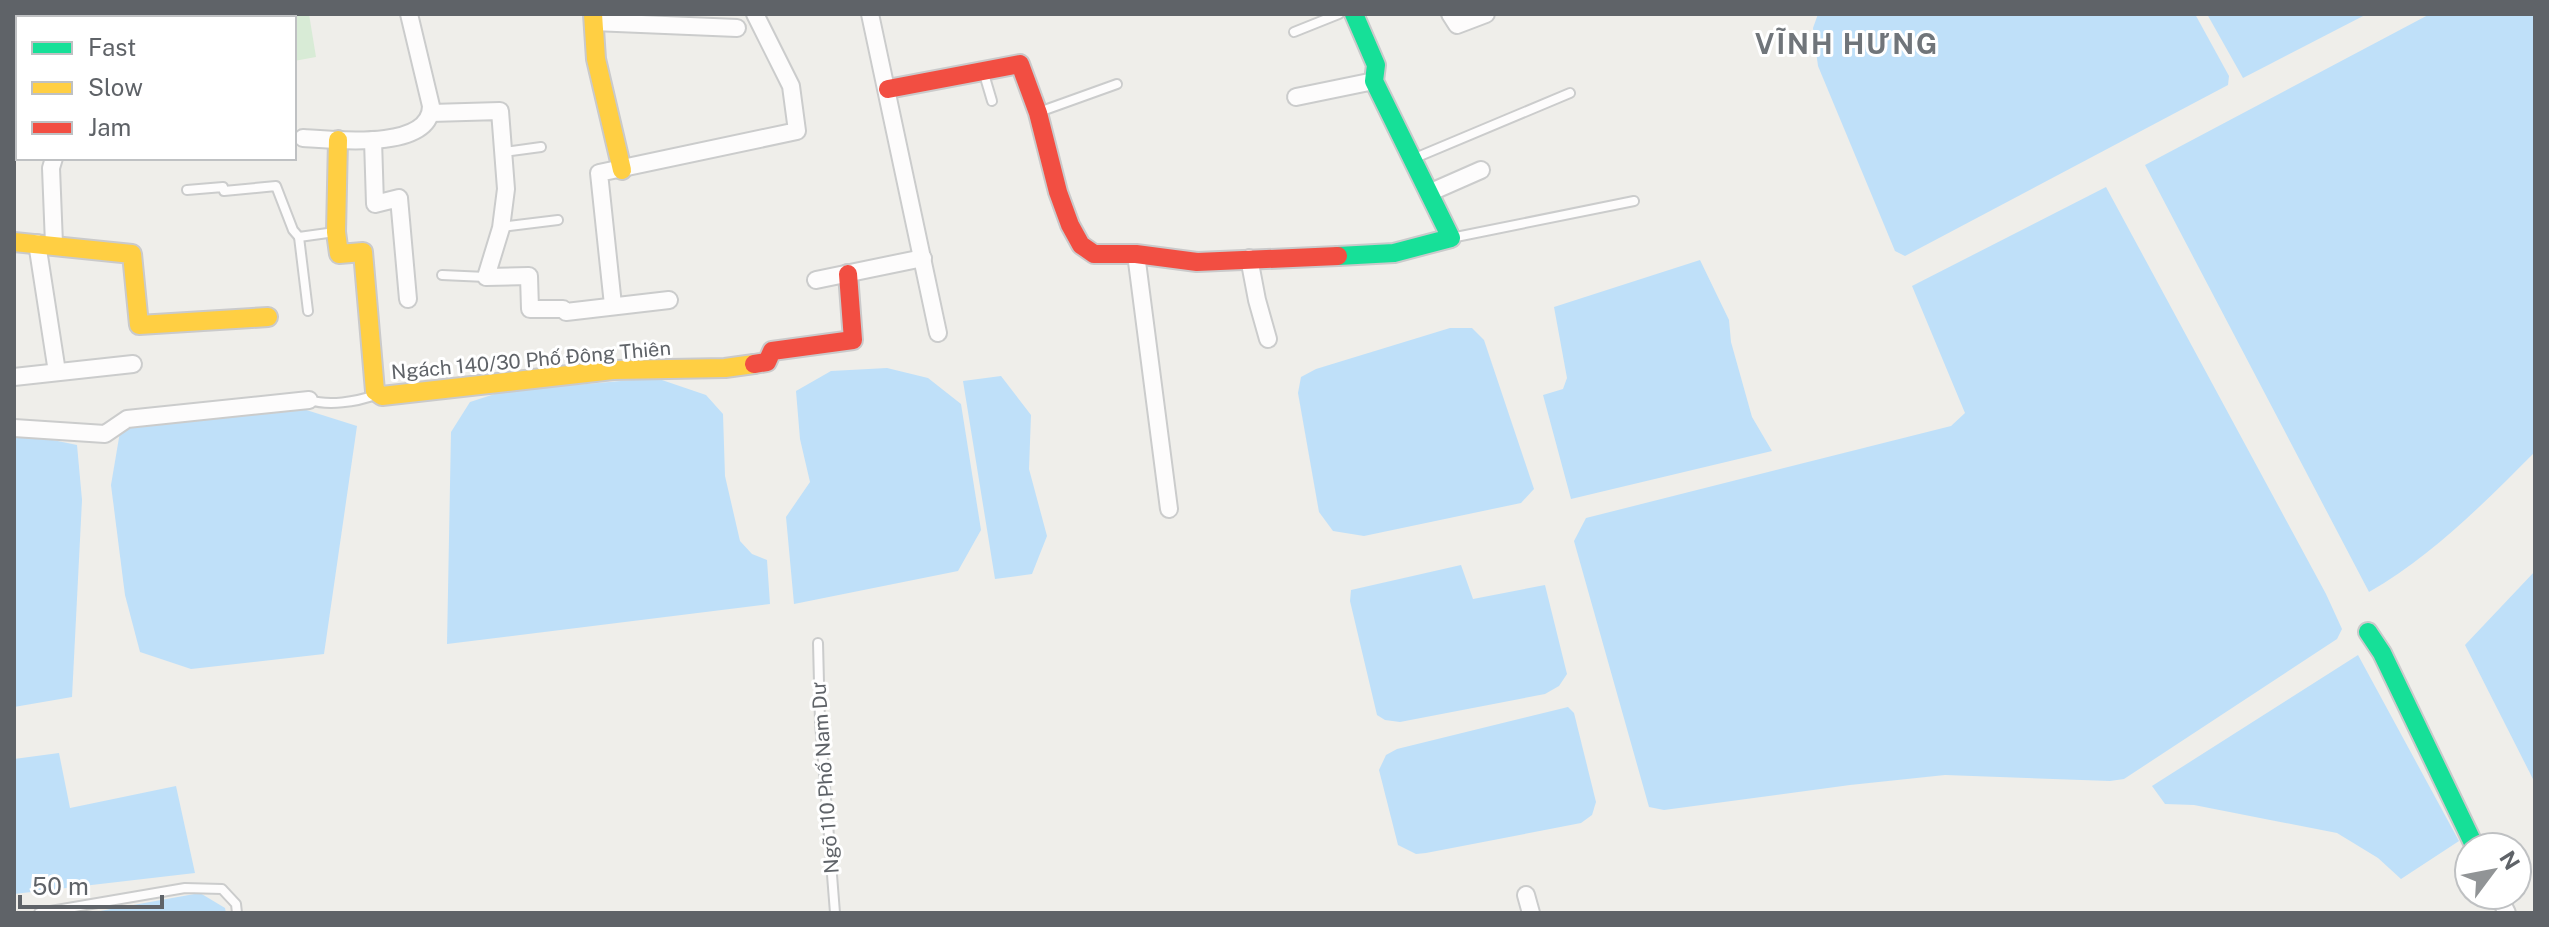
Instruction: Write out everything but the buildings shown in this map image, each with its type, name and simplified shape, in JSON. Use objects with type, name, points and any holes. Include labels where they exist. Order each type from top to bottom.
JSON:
[{"type":"street","points":[[303,138],[373,140],[410,135],[427,123],[431,113],[409,14]]},
{"type":"street","points":[[613,305],[599,173],[797,131],[791,86],[755,14]]},
{"type":"street","points":[[870,14],[938,333]]},
{"type":"street","points":[[888,89],[1020,64],[1038,113],[1058,192],[1070,225],[1081,245],[1094,254],[1136,254],[1197,262],[1394,253],[1451,238],[1374,81],[1376,65],[1354,14]]},
{"type":"street","points":[[1450,14],[1457,25],[1486,14]]},
{"type":"street","points":[[622,170],[596,59],[593,18],[737,28]]},
{"type":"street","points":[[1296,97],[1374,81]]},
{"type":"street","points":[[431,113],[500,111],[506,189],[501,228],[486,277],[529,276],[530,309],[563,309],[566,312],[669,300]]},
{"type":"street","points":[[336,232],[338,140]]},
{"type":"street","points":[[373,140],[375,204],[399,198],[408,299]]},
{"type":"street","points":[[53,160],[45,244],[57,372]]},
{"type":"street","points":[[1431,192],[1481,170]]},
{"type":"street","name":"Ngách 140/30 Phố Đông Thiên","points":[[336,232],[339,254],[363,252],[375,391],[382,396],[613,370],[725,368],[767,362],[772,351],[853,340],[848,274]]},
{"type":"street","points":[[14,242],[132,254],[139,325],[268,317]]},
{"type":"street","points":[[1136,254],[1169,509]]},
{"type":"street","points":[[816,280],[923,258]]},
{"type":"street","points":[[1249,258],[1268,339]]},
{"type":"street","points":[[14,377],[133,364]]},
{"type":"street","points":[[14,428],[105,434],[127,419],[309,400]]},
{"type":"street","points":[[2368,632],[2382,653],[2467,831]]},
{"type":"street","points":[[1526,895],[1531,913]]},
{"type":"lane","points":[[1294,32],[1339,14]]},
{"type":"lane","points":[[983,70],[992,101]]},
{"type":"lane","points":[[1038,113],[1117,84]]},
{"type":"lane","points":[[1414,159],[1570,93]]},
{"type":"lane","points":[[504,152],[541,147]]},
{"type":"lane","points":[[187,190],[223,187],[224,191],[276,186],[293,230],[299,237],[308,311]]},
{"type":"lane","points":[[1451,238],[1634,201]]},
{"type":"lane","points":[[501,228],[558,220]]},
{"type":"lane","points":[[299,237],[336,232]]},
{"type":"lane","points":[[442,275],[486,277]]},
{"type":"lane","points":[[309,400],[319,403],[363,399],[378,394]]},
{"type":"lane","name":"Ngõ 110 Phố Nam Dư","points":[[818,643],[820,722],[835,913]]},
{"type":"lane","points":[[39,913],[185,888],[222,889],[236,904],[237,913]]},
{"type":"green space","points":[[309,14],[316,57],[296,61],[296,16],[268,16]]},
{"type":"water","points":[[1818,14],[2195,14],[2229,76],[2228,85],[1905,256],[1895,251],[1818,66],[1813,28]]},
{"type":"water","points":[[2207,14],[2367,14],[2243,78]]},
{"type":"water","points":[[2430,14],[2535,14],[2535,452],[2436,545],[2369,592],[2145,165]]},
{"type":"water","points":[[2106,187],[2326,594],[2342,629],[2337,639],[2124,779],[1945,775],[1664,810],[1649,807],[1574,541],[1586,518],[1951,426],[1965,413],[1912,286]]},
{"type":"water","points":[[1700,260],[1729,320],[1731,342],[1752,417],[1772,451],[1571,499],[1543,395],[1563,389],[1567,378],[1554,307]]},
{"type":"water","points":[[1450,328],[1472,328],[1484,340],[1534,489],[1521,503],[1364,536],[1333,531],[1319,512],[1298,393],[1301,377],[1316,369]]},
{"type":"water","points":[[887,368],[928,378],[961,404],[981,530],[958,571],[794,604],[786,517],[810,482],[800,439],[796,391],[831,371]]},
{"type":"water","points":[[1001,376],[1031,415],[1029,469],[1047,536],[1032,574],[995,579],[963,381]]},
{"type":"water","points":[[656,378],[706,395],[723,414],[725,476],[740,541],[752,554],[767,560],[770,604],[447,644],[451,432],[470,402],[504,391]]},
{"type":"water","points":[[300,408],[357,426],[324,654],[191,669],[140,652],[125,595],[111,485],[121,426]]},
{"type":"water","points":[[14,432],[77,445],[82,500],[72,697],[14,707]]},
{"type":"water","points":[[1461,565],[1473,599],[1545,585],[1567,674],[1559,686],[1545,694],[1400,722],[1385,720],[1377,715],[1350,601],[1351,590]]},
{"type":"water","points":[[2535,571],[2535,783],[2465,645]]},
{"type":"water","points":[[2358,655],[2454,831],[2453,845],[2401,879],[2378,858],[2337,833],[2194,805],[2165,804],[2152,786]]},
{"type":"water","points":[[1568,707],[1574,713],[1596,802],[1592,815],[1581,823],[1426,853],[1416,854],[1398,845],[1379,770],[1386,755],[1397,749]]},
{"type":"water","points":[[59,753],[70,808],[176,786],[195,873],[14,894],[14,759]]},
{"type":"water","points":[[200,893],[225,908],[226,913],[89,913]]},
{"type":"traffic: fast","points":[[1338,256],[1394,253],[1451,238],[1374,81],[1376,65],[1354,14]]},
{"type":"traffic: fast","points":[[2368,632],[2382,653],[2467,831]]},
{"type":"traffic: slow","points":[[593,14],[596,59],[622,170]]},
{"type":"traffic: slow","points":[[338,140],[336,232],[339,254],[363,252],[375,391],[382,396],[613,370],[725,368],[754,364]]},
{"type":"traffic: slow","points":[[14,242],[132,254],[139,325],[268,317]]},
{"type":"traffic: jam","points":[[888,89],[1020,64],[1038,113],[1058,192],[1070,225],[1081,245],[1094,254],[1136,254],[1197,262],[1338,256]]},
{"type":"traffic: jam","points":[[754,364],[767,362],[772,351],[853,340],[848,274]]},
{"type":"district","name":"VĨNH HƯNG","points":[[1847,44]]}]
